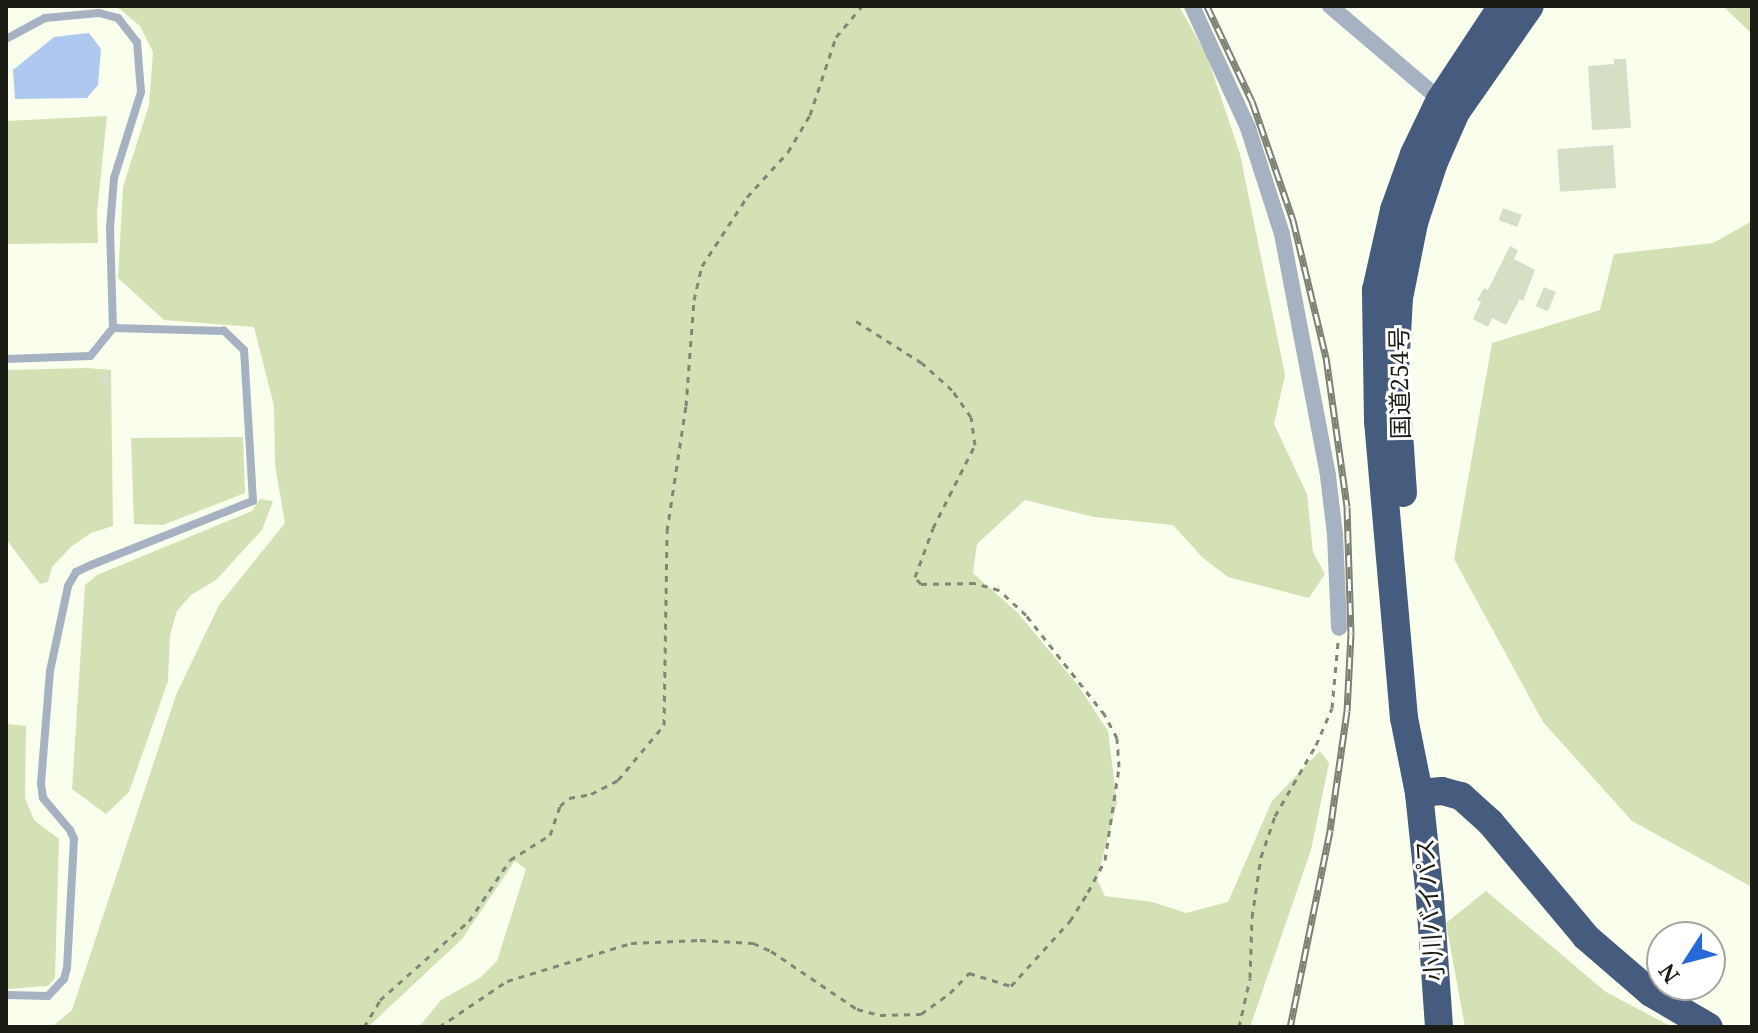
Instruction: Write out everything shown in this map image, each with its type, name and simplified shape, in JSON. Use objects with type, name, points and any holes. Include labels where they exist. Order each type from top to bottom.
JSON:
[{"type":"highway","name":"国道254号","points":[[1419,793],[1421,711],[1395,371],[1399,298],[1414,223],[1448,106],[1502,6]]},
{"type":"highway","name":"国道254号","points":[[1448,106],[1530,6]]},
{"type":"highway","points":[[1419,793],[1442,791],[1461,796],[1490,822],[1586,937],[1651,993],[1709,1027]]},
{"type":"highway","name":"小川バイパス","points":[[1419,793],[1439,1027]]},
{"type":"street","points":[[1192,6],[1248,128],[1282,234],[1328,476],[1335,535],[1339,628]]},
{"type":"street","points":[[1330,6],[1448,106]]},
{"type":"lane","points":[[6,39],[45,18],[99,13],[118,18],[137,42],[141,92],[114,178],[110,228],[113,328],[90,356],[6,359]]},
{"type":"lane","points":[[6,995],[48,996],[64,979],[67,968],[74,839],[43,798],[41,783],[50,671],[68,586],[76,572],[91,565],[253,501],[244,350],[224,331],[113,328]]},
{"type":"path","points":[[364,1027],[380,1000],[469,921],[510,860],[550,835],[560,806],[569,798],[591,794],[618,780],[664,725],[667,531],[686,406],[694,300],[702,266],[747,197],[788,152],[810,115],[836,37],[862,6]]},
{"type":"path","points":[[439,1027],[507,981],[631,943],[700,940],[753,943],[787,960],[819,986],[857,1009],[880,1015],[921,1014],[950,993],[969,973],[1011,986],[1070,921],[1105,860],[1119,767],[1117,738],[1105,715],[1026,615],[999,590],[975,583],[921,584],[915,577],[933,528],[975,445],[971,417],[952,390],[922,363],[853,319]]},
{"type":"path","points":[[1239,1027],[1250,978],[1252,917],[1261,857],[1275,816],[1316,745],[1332,708],[1339,628]]},
{"type":"green space","points":[[116,6],[1179,6],[1207,56],[1240,154],[1285,375],[1274,424],[1307,494],[1313,552],[1325,574],[1309,598],[1228,577],[1203,558],[1173,525],[1094,517],[1025,500],[977,544],[973,573],[1017,612],[1077,684],[1108,731],[1117,803],[1097,879],[1105,896],[1153,902],[1186,913],[1228,902],[1272,801],[1320,751],[1329,763],[1311,850],[1250,1027],[419,1027],[441,1000],[480,978],[497,961],[526,869],[515,861],[462,939],[368,1027],[52,1027],[72,1010],[176,695],[219,605],[285,523],[275,465],[274,406],[254,327],[164,320],[118,278],[123,187],[149,105],[153,52],[140,26]]},
{"type":"green space","points":[[1723,6],[1752,6],[1752,34],[1726,9]]},
{"type":"green space","points":[[107,116],[97,212],[98,243],[6,244],[6,121]]},
{"type":"green space","points":[[1752,221],[1752,887],[1632,821],[1543,722],[1454,559],[1492,343],[1600,310],[1614,254],[1713,243]]},
{"type":"green space","points":[[6,370],[111,370],[113,526],[91,533],[72,546],[52,567],[48,582],[40,584],[6,539]]},
{"type":"green space","points":[[243,437],[245,493],[163,525],[134,524],[131,438]]},
{"type":"green space","points":[[260,499],[273,501],[262,530],[216,580],[191,595],[177,611],[170,635],[168,681],[129,792],[106,814],[72,789],[85,585],[97,575],[252,511]]},
{"type":"green space","points":[[8,724],[26,726],[25,798],[34,820],[59,839],[55,978],[48,986],[7,989]]},
{"type":"green space","points":[[1486,891],[1606,992],[1672,1027],[1465,1027],[1446,923]]},
{"type":"water","points":[[89,33],[101,49],[98,85],[87,98],[15,99],[13,70],[54,37]]},
{"type":"building","points":[[1614,59],[1626,59],[1631,128],[1592,130],[1588,66],[1614,64]]},
{"type":"building","points":[[1613,145],[1616,188],[1560,192],[1557,149]]},
{"type":"building","points":[[1503,208],[1522,215],[1517,227],[1499,220]]},
{"type":"building","points":[[1510,246],[1518,250],[1514,259],[1535,270],[1523,301],[1520,299],[1506,325],[1492,318],[1488,327],[1473,319],[1481,302],[1477,300],[1484,288],[1488,290]]},
{"type":"building","points":[[1544,287],[1556,292],[1548,311],[1536,306]]},
{"type":"building","points":[[99,375],[109,375],[109,385],[99,385]]},
{"type":"railway","points":[[1207,6],[1252,101],[1293,220],[1326,357],[1347,507],[1351,633],[1347,711],[1330,831],[1290,1027]]}]
